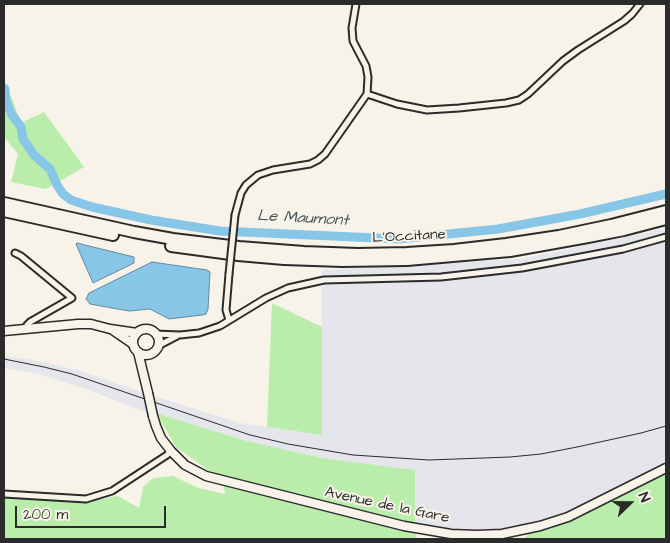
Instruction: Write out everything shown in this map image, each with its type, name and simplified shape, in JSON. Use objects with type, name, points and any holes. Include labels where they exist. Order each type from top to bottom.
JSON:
[{"type":"highway","name":"L'Occitane","points":[[4,203],[173,239],[239,247],[358,254],[435,251],[506,244],[559,236],[666,211]]},
{"type":"highway","name":"L'Occitane","points":[[4,211],[136,240],[205,251],[263,257],[342,261],[407,260],[510,251],[624,230],[666,219]]},
{"type":"street","points":[[229,320],[226,310],[229,274],[235,215],[241,193],[246,185],[258,175],[273,170],[310,164],[318,160],[325,154],[367,94],[368,78],[366,66],[353,41],[352,28],[356,4]]},
{"type":"street","points":[[367,94],[397,104],[427,110],[519,100],[563,61],[624,21],[640,4]]},
{"type":"street","points":[[155,334],[180,335],[199,333],[220,326],[266,298],[288,288],[324,280],[441,277],[522,268],[623,249],[666,237]]},
{"type":"street","points":[[15,253],[72,298],[30,322],[26,328]]},
{"type":"street","points":[[4,331],[85,324],[137,333]]},
{"type":"street","points":[[110,329],[133,344],[138,352],[145,374]]},
{"type":"street","points":[[133,344],[134,336],[144,329],[155,334],[158,346]]},
{"type":"street","points":[[138,352],[149,354],[156,350],[158,346],[180,335]]},
{"type":"street","points":[[145,374],[149,354]]},
{"type":"street","name":"Avenue de la Gare","points":[[145,374],[153,416],[162,438],[171,451],[185,465],[196,472],[404,526],[468,535],[502,534],[540,526],[568,518],[666,468]]},
{"type":"street","points":[[4,494],[93,498],[112,491],[171,451]]},
{"type":"shaded area","points":[[666,228],[666,462],[575,510],[534,523],[497,530],[458,530],[415,523],[415,470],[322,458],[243,440],[156,413],[154,396],[240,423],[321,435],[322,270],[520,259]]},
{"type":"shaded area","points":[[4,356],[39,361],[81,371],[144,393],[148,413],[86,389],[38,374],[4,368]]},
{"type":"green space","points":[[4,95],[11,96],[21,123],[44,112],[84,167],[46,189],[11,182],[18,154],[4,137]]},
{"type":"green space","points":[[272,303],[322,327],[322,435],[267,427]]},
{"type":"green space","points":[[156,413],[243,440],[322,458],[415,470],[415,529],[417,539],[4,539],[4,497],[86,502],[118,496],[139,508],[143,487],[153,478],[173,476],[198,488],[225,494],[222,480],[176,447]]},
{"type":"green space","points":[[666,473],[666,539],[524,539],[528,534],[559,525],[606,504]]},
{"type":"water","points":[[77,243],[134,257],[134,263],[93,283]]},
{"type":"water","points":[[152,262],[210,272],[208,309],[206,314],[169,319],[150,309],[129,311],[90,304],[86,299],[89,293]]},
{"type":"waterway","name":"Le Maumont","points":[[4,88],[6,101],[12,115],[21,127],[23,139],[34,155],[50,169],[63,194],[71,200],[92,207],[151,220],[220,231],[399,239],[498,229],[580,214],[666,194]]},
{"type":"railway","points":[[4,359],[72,374],[250,435],[288,444],[353,455],[429,460],[510,457],[541,454],[577,447],[666,426]]}]
